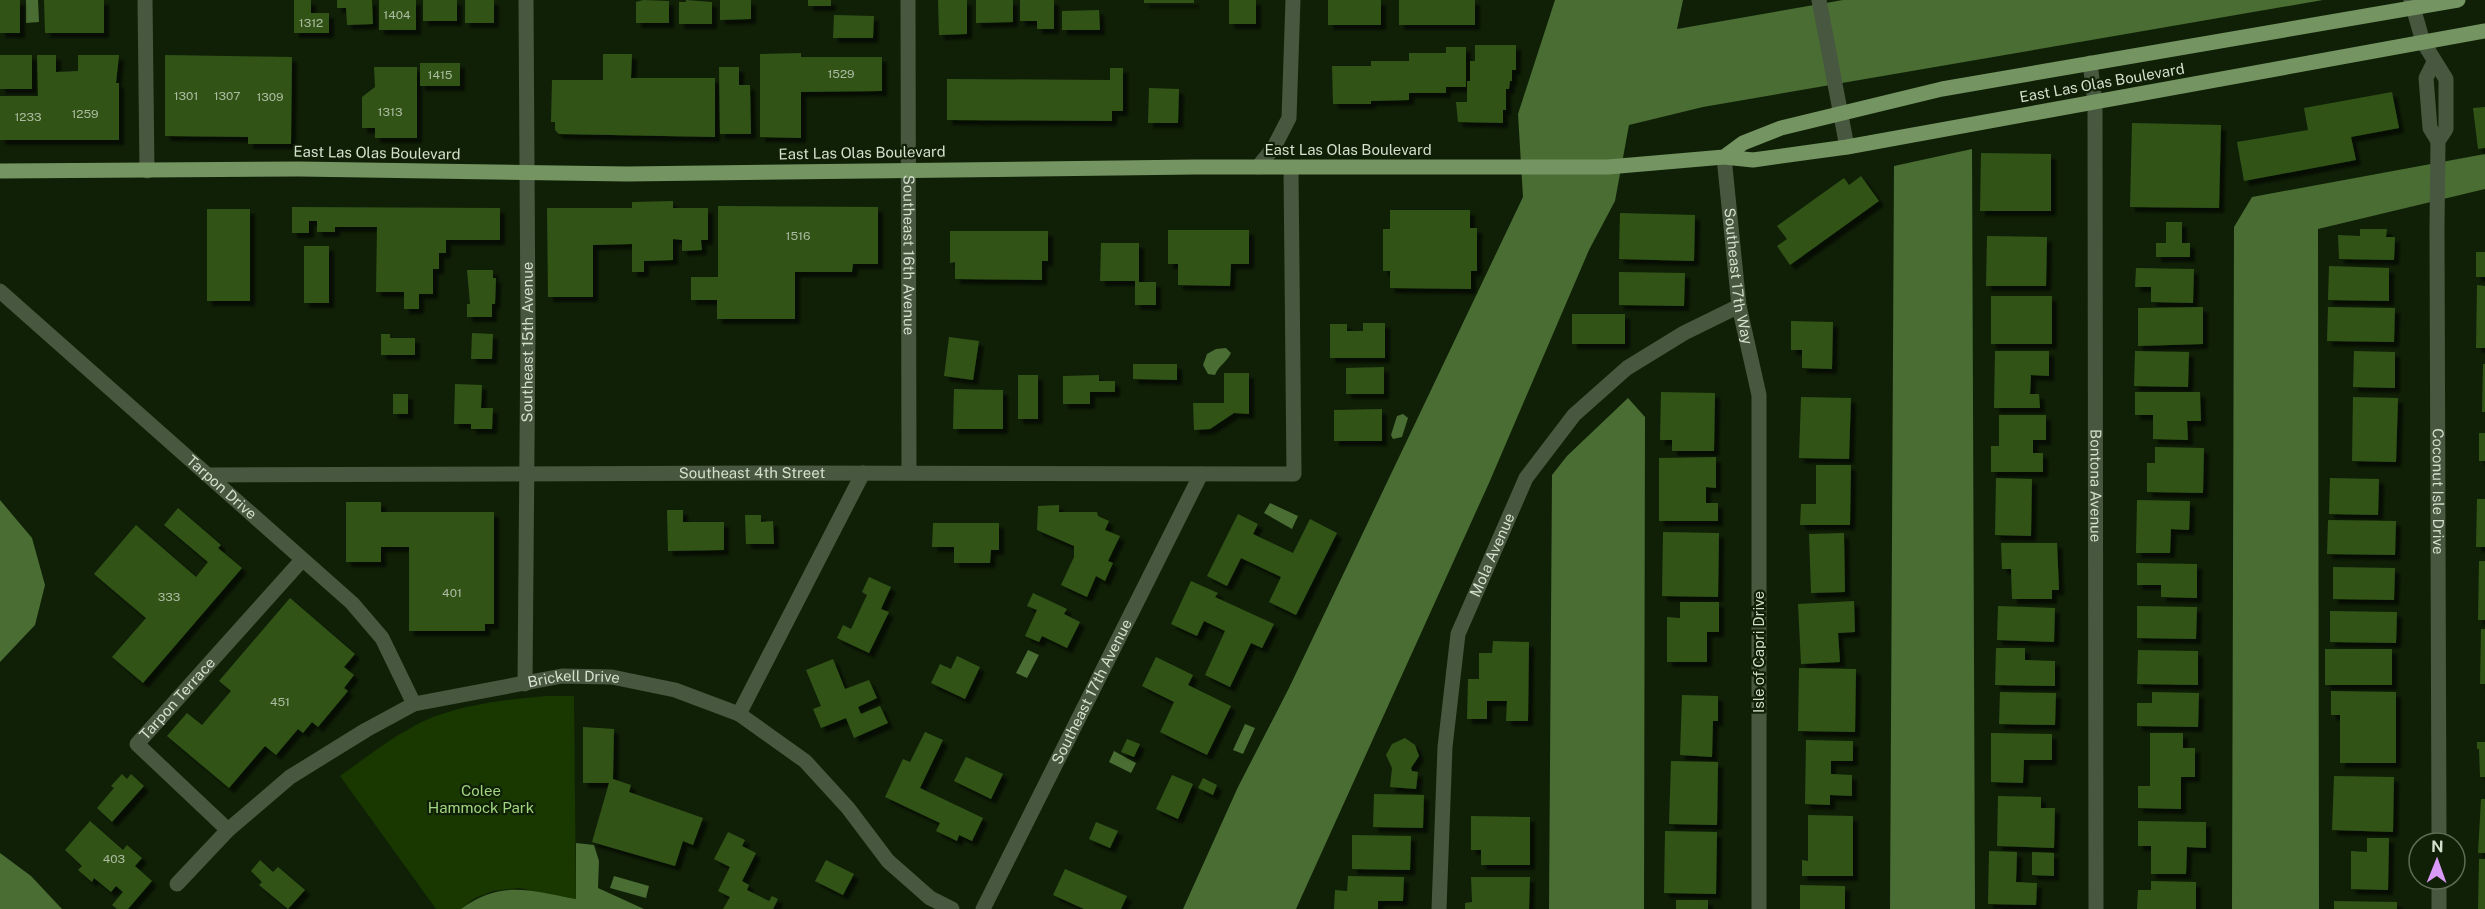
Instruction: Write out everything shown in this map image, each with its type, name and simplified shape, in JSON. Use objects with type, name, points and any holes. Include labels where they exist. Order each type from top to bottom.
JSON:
[{"type":"main road","name":"East Las Olas Boulevard","points":[[1724,157],[1751,139],[1781,128],[1942,89],[2412,3],[2458,0]]},
{"type":"main road","name":"East Las Olas Boulevard","points":[[0,171],[299,169],[526,173],[1258,167],[1472,168],[1608,167],[1724,157],[1753,160],[1847,147],[2485,31]]},
{"type":"street","points":[[145,0],[147,171]]},
{"type":"street","name":"Southeast 15th Avenue","points":[[525,684],[528,328],[526,0]]},
{"type":"street","name":"Southeast 16th Avenue","points":[[909,0],[909,473]]},
{"type":"street","points":[[1258,167],[1274,147],[1289,118],[1293,0]]},
{"type":"street","points":[[1819,0],[1847,147]]},
{"type":"street","name":"Coconut Isle Drive","points":[[2412,3],[2423,42],[2446,79],[2446,129],[2438,141],[2437,228],[2439,831]]},
{"type":"street","name":"Bontona Avenue","points":[[2090,63],[2095,103],[2096,909]]},
{"type":"street","name":"Southeast 17th Way","points":[[1724,157],[1739,306],[1759,395]]},
{"type":"street","name":"Southeast 4th Street","points":[[209,476],[1293,474],[1291,168]]},
{"type":"street","name":"Tarpon Drive","points":[[0,291],[352,603],[382,638],[414,704]]},
{"type":"street","name":"Mola Avenue","points":[[1439,909],[1445,747],[1458,634],[1526,478],[1574,415],[1627,368],[1684,333],[1739,306]]},
{"type":"street","name":"Isle of Capri Drive","points":[[1759,395],[1759,909]]},
{"type":"street","points":[[739,714],[863,473]]},
{"type":"street","name":"Southeast 17th Avenue","points":[[983,909],[1202,474]]},
{"type":"street","name":"Tarpon Terrace","points":[[228,830],[137,744],[302,560]]},
{"type":"street","name":"Brickell Drive","points":[[177,884],[228,830],[290,777],[366,730],[414,704],[562,676],[612,678],[675,690],[739,714],[805,761],[848,808],[888,861],[930,897],[952,909]]},
{"type":"street","points":[[2439,891],[2439,909]]},
{"type":"green space","name":"Colee Hammock Park","points":[[548,696],[574,696],[576,899],[519,888],[493,891],[475,898],[461,909],[436,909],[340,776],[400,734],[441,714],[476,705]]},
{"type":"shaded area","points":[[26,0],[38,0],[39,22],[26,23]]},
{"type":"shaded area","points":[[1555,0],[1683,0],[1677,29],[1843,0],[2323,0],[1703,107],[1629,125],[1615,201],[1589,250],[1489,483],[1296,909],[1183,909],[1238,787],[1289,688],[1523,197],[1518,114]]},
{"type":"shaded area","points":[[1972,149],[1975,909],[1890,909],[1894,166]]},
{"type":"shaded area","points":[[2485,154],[2485,189],[2318,229],[2319,909],[2232,909],[2234,227],[2252,197]]},
{"type":"shaded area","points":[[1226,348],[1231,353],[1229,356],[1215,375],[1208,374],[1203,365],[1207,354],[1216,349]]},
{"type":"shaded area","points":[[1628,398],[1645,417],[1644,909],[1549,909],[1552,475],[1567,456]]},
{"type":"shaded area","points":[[1403,414],[1408,418],[1402,437],[1393,439],[1391,435],[1397,416]]},
{"type":"shaded area","points":[[0,500],[32,538],[45,585],[35,625],[0,662]]},
{"type":"shaded area","points":[[1270,503],[1298,516],[1292,529],[1264,513]]},
{"type":"shaded area","points":[[1028,650],[1039,655],[1027,678],[1016,673]]},
{"type":"shaded area","points":[[1245,724],[1255,728],[1243,754],[1233,750]]},
{"type":"shaded area","points":[[1114,751],[1136,763],[1131,773],[1109,762]]},
{"type":"shaded area","points":[[576,843],[594,845],[599,861],[598,888],[644,909],[461,909],[490,894],[503,891],[530,891],[576,899]]},
{"type":"shaded area","points":[[0,853],[31,876],[62,909],[0,909]]},
{"type":"shaded area","points":[[614,876],[649,886],[646,898],[610,888]]},
{"type":"building","points":[[0,0],[20,0],[20,33],[0,33]]},
{"type":"building","points":[[44,0],[104,0],[104,33],[45,33]]},
{"type":"building","points":[[294,0],[311,0],[311,13],[329,13],[329,33],[294,33]]},
{"type":"building","points":[[337,0],[372,0],[373,24],[347,25],[346,8],[337,8]]},
{"type":"building","points":[[379,0],[416,0],[416,30],[379,30]]},
{"type":"building","points":[[423,0],[457,0],[457,21],[423,21]]},
{"type":"building","points":[[465,0],[494,0],[494,23],[465,23]]},
{"type":"building","points":[[686,0],[712,2],[712,24],[679,24],[679,2],[686,2]]},
{"type":"building","points":[[720,0],[751,0],[751,19],[720,20]]},
{"type":"building","points":[[808,0],[831,0],[831,6],[808,6]]},
{"type":"building","points":[[938,0],[967,0],[967,34],[939,35]]},
{"type":"building","points":[[976,0],[1013,0],[1013,22],[976,23]]},
{"type":"building","points":[[1020,0],[1054,0],[1054,29],[1037,29],[1037,21],[1020,21]]},
{"type":"building","points":[[1144,0],[1194,0],[1194,3],[1144,3]]},
{"type":"building","points":[[1229,0],[1256,0],[1256,24],[1229,24]]},
{"type":"building","points":[[1328,0],[1381,0],[1381,25],[1328,25]]},
{"type":"building","points":[[1399,0],[1475,0],[1475,25],[1399,25]]},
{"type":"building","points":[[669,1],[669,23],[636,23],[636,2]]},
{"type":"building","points":[[1099,10],[1100,30],[1062,30],[1062,11]]},
{"type":"building","points":[[834,15],[874,16],[873,38],[833,38]]},
{"type":"building","points":[[1475,45],[1516,45],[1516,70],[1512,70],[1512,81],[1510,81],[1509,89],[1506,89],[1506,110],[1503,110],[1503,123],[1458,122],[1456,102],[1467,102],[1467,81],[1470,81],[1470,61],[1475,61]]},
{"type":"building","points":[[1446,47],[1466,47],[1466,87],[1446,87],[1446,93],[1409,93],[1409,100],[1371,101],[1371,104],[1333,104],[1332,66],[1371,66],[1371,61],[1409,61],[1409,53],[1446,53]]},
{"type":"building","points":[[801,53],[801,57],[882,57],[882,91],[801,92],[801,138],[760,137],[760,54]]},
{"type":"building","points":[[603,54],[632,54],[631,78],[715,78],[715,137],[559,134],[555,130],[555,122],[551,122],[552,80],[603,80]]},
{"type":"building","points":[[0,55],[32,55],[32,89],[0,89]]},
{"type":"building","points":[[37,55],[56,55],[56,72],[78,71],[78,55],[119,55],[116,83],[119,83],[119,140],[0,140],[0,96],[38,96]]},
{"type":"building","points":[[165,55],[292,57],[291,144],[248,144],[248,137],[165,136]]},
{"type":"building","points":[[420,63],[460,63],[460,86],[420,86]]},
{"type":"building","points":[[374,67],[417,67],[417,138],[375,138],[375,128],[362,128],[362,97],[375,87]]},
{"type":"building","points":[[719,67],[739,67],[739,85],[750,85],[751,134],[720,134]]},
{"type":"building","points":[[1110,68],[1123,68],[1123,111],[1112,111],[1112,121],[947,120],[947,79],[1110,80]]},
{"type":"building","points":[[1149,88],[1179,89],[1178,123],[1148,123]]},
{"type":"building","points":[[2392,92],[2399,128],[2351,137],[2356,160],[2244,181],[2237,142],[2308,130],[2304,108]]},
{"type":"building","points":[[2485,107],[2485,148],[2478,149],[2473,108]]},
{"type":"building","points":[[2132,123],[2221,125],[2219,208],[2130,207]]},
{"type":"building","points":[[1981,153],[2051,154],[2051,211],[1980,211]]},
{"type":"building","points":[[1861,176],[1879,201],[1790,265],[1777,246],[1787,239],[1777,226],[1844,178],[1849,185]]},
{"type":"building","points":[[673,201],[673,208],[708,208],[708,240],[701,240],[702,250],[682,251],[682,240],[673,239],[673,260],[644,261],[644,272],[632,272],[632,244],[593,245],[593,297],[548,297],[547,208],[632,208],[632,202]]},
{"type":"building","points":[[718,206],[878,207],[878,264],[853,264],[852,272],[795,272],[795,319],[717,319],[717,300],[691,300],[691,277],[718,277]]},
{"type":"building","points":[[292,207],[500,208],[500,240],[446,240],[446,253],[439,253],[439,269],[433,269],[433,294],[419,294],[419,309],[404,309],[404,292],[376,292],[377,227],[335,227],[335,232],[317,232],[317,221],[309,221],[309,233],[292,233]]},
{"type":"building","points":[[207,209],[250,209],[250,301],[207,301]]},
{"type":"building","points":[[1390,210],[1470,210],[1470,228],[1477,228],[1477,271],[1471,271],[1471,289],[1390,288],[1390,271],[1383,271],[1383,229],[1390,229]]},
{"type":"building","points":[[1620,213],[1695,215],[1694,261],[1619,259]]},
{"type":"building","points":[[2166,222],[2182,222],[2182,243],[2190,243],[2190,257],[2156,257],[2156,243],[2166,243]]},
{"type":"building","points":[[2360,229],[2387,229],[2386,237],[2395,237],[2394,260],[2339,259],[2338,235],[2360,236]]},
{"type":"building","points":[[1168,230],[1249,230],[1249,264],[1231,264],[1230,286],[1178,285],[1178,264],[1168,264]]},
{"type":"building","points":[[950,231],[1048,231],[1048,261],[1042,261],[1042,280],[955,279],[955,262],[950,263]]},
{"type":"building","points":[[1987,236],[2047,237],[2046,286],[1986,286]]},
{"type":"building","points":[[1101,243],[1139,243],[1139,282],[1156,282],[1156,305],[1135,305],[1135,281],[1100,281]]},
{"type":"building","points":[[304,246],[329,246],[329,303],[304,303]]},
{"type":"building","points":[[2476,252],[2485,252],[2485,277],[2476,277]]},
{"type":"building","points":[[2329,266],[2389,268],[2389,301],[2328,300]]},
{"type":"building","points":[[2136,268],[2194,269],[2193,303],[2151,302],[2151,287],[2135,287]]},
{"type":"building","points":[[467,270],[493,270],[493,278],[496,278],[492,317],[467,317],[467,304],[470,304]]},
{"type":"building","points":[[1619,272],[1685,273],[1684,306],[1619,305]]},
{"type":"building","points":[[2477,285],[2485,286],[2485,348],[2476,348]]},
{"type":"building","points":[[1991,296],[2052,296],[2052,344],[1991,344]]},
{"type":"building","points":[[2203,307],[2203,344],[2138,346],[2138,308]]},
{"type":"building","points":[[2328,307],[2395,308],[2394,342],[2327,341]]},
{"type":"building","points":[[1572,314],[1625,314],[1625,344],[1572,344]]},
{"type":"building","points":[[1791,321],[1833,322],[1832,369],[1802,368],[1802,350],[1791,350]]},
{"type":"building","points":[[1363,323],[1385,323],[1385,358],[1330,358],[1330,324],[1347,324],[1347,331],[1363,331]]},
{"type":"building","points":[[472,333],[493,334],[492,359],[471,359]]},
{"type":"building","points":[[381,334],[390,334],[390,338],[415,338],[415,355],[381,355]]},
{"type":"building","points":[[949,337],[979,341],[973,380],[944,376]]},
{"type":"building","points":[[1995,351],[2049,351],[2049,376],[2031,375],[2030,394],[2039,394],[2040,408],[1994,408]]},
{"type":"building","points":[[2135,351],[2189,352],[2188,387],[2134,386]]},
{"type":"building","points":[[2354,351],[2395,352],[2395,388],[2353,387]]},
{"type":"building","points":[[1133,364],[1177,364],[1177,380],[1133,379]]},
{"type":"building","points":[[2483,364],[2485,364],[2485,412],[2482,412]]},
{"type":"building","points":[[1384,367],[1384,394],[1346,394],[1346,368]]},
{"type":"building","points":[[1224,373],[1249,373],[1249,414],[1234,413],[1210,429],[1194,430],[1193,403],[1224,403]]},
{"type":"building","points":[[1018,375],[1038,375],[1038,419],[1018,419]]},
{"type":"building","points":[[1099,375],[1099,381],[1115,381],[1115,392],[1090,392],[1090,404],[1063,404],[1063,376]]},
{"type":"building","points":[[455,384],[482,385],[481,408],[493,408],[492,429],[471,429],[471,424],[454,424]]},
{"type":"building","points":[[954,389],[1003,390],[1003,429],[953,429]]},
{"type":"building","points":[[1661,392],[1715,393],[1714,451],[1672,451],[1672,440],[1660,440]]},
{"type":"building","points":[[2135,392],[2200,392],[2201,421],[2187,421],[2188,440],[2153,439],[2153,415],[2135,415]]},
{"type":"building","points":[[393,394],[408,394],[408,414],[393,414]]},
{"type":"building","points":[[1801,397],[1851,398],[1849,459],[1799,458]]},
{"type":"building","points":[[2353,397],[2398,398],[2396,462],[2352,461]]},
{"type":"building","points":[[1382,409],[1382,441],[1334,441],[1334,410]]},
{"type":"building","points":[[1999,415],[2046,415],[2046,440],[2033,440],[2033,453],[2043,453],[2043,472],[1991,472],[1991,446],[1999,446]]},
{"type":"building","points":[[2479,433],[2485,433],[2485,461],[2479,461]]},
{"type":"building","points":[[2155,447],[2204,448],[2203,493],[2147,492],[2147,463],[2155,463]]},
{"type":"building","points":[[1716,457],[1716,488],[1706,487],[1706,503],[1718,503],[1718,521],[1659,521],[1659,458]]},
{"type":"building","points":[[1816,465],[1851,465],[1850,525],[1800,525],[1801,504],[1816,504]]},
{"type":"building","points":[[1996,478],[2032,479],[2031,536],[1995,535]]},
{"type":"building","points":[[2330,478],[2379,479],[2378,515],[2329,514]]},
{"type":"building","points":[[2477,499],[2485,499],[2485,547],[2476,547]]},
{"type":"building","points":[[2137,500],[2190,501],[2189,530],[2171,529],[2170,553],[2136,553]]},
{"type":"building","points":[[346,502],[381,502],[381,512],[494,512],[494,624],[485,624],[485,631],[409,631],[409,547],[381,547],[381,562],[346,562]]},
{"type":"building","points":[[1059,505],[1059,512],[1097,512],[1098,516],[1109,521],[1105,530],[1120,536],[1108,561],[1113,563],[1105,581],[1096,576],[1087,597],[1061,585],[1074,557],[1074,546],[1037,530],[1038,506]]},
{"type":"building","points":[[178,508],[221,545],[218,548],[242,568],[143,683],[112,657],[146,618],[94,574],[136,525],[196,577],[208,562],[164,525]]},
{"type":"building","points":[[667,510],[683,510],[683,522],[724,522],[724,550],[668,551]]},
{"type":"building","points":[[1238,514],[1258,524],[1253,534],[1293,553],[1310,519],[1337,533],[1296,615],[1269,602],[1281,577],[1241,558],[1227,586],[1207,576]]},
{"type":"building","points":[[745,515],[761,515],[761,522],[773,521],[774,544],[746,544]]},
{"type":"building","points":[[2328,520],[2396,521],[2395,555],[2327,554]]},
{"type":"building","points":[[933,523],[999,523],[999,550],[991,550],[990,563],[954,563],[954,547],[932,547]]},
{"type":"building","points":[[1663,532],[1719,533],[1718,597],[1662,596]]},
{"type":"building","points":[[1844,533],[1845,592],[1811,593],[1809,534]]},
{"type":"building","points":[[2001,543],[2057,543],[2059,590],[2052,590],[2052,599],[2012,599],[2011,569],[2002,569]]},
{"type":"building","points":[[2479,561],[2485,561],[2485,620],[2478,620]]},
{"type":"building","points":[[2137,563],[2197,564],[2197,598],[2161,597],[2161,585],[2137,585]]},
{"type":"building","points":[[2333,567],[2395,568],[2394,600],[2333,599]]},
{"type":"building","points":[[869,577],[891,587],[881,609],[889,612],[869,653],[837,638],[843,625],[851,629],[867,595],[862,592]]},
{"type":"building","points":[[1191,581],[1218,593],[1215,597],[1274,624],[1262,648],[1251,643],[1230,687],[1205,675],[1225,631],[1204,621],[1197,636],[1171,624]]},
{"type":"building","points":[[1033,593],[1067,609],[1064,614],[1080,622],[1067,648],[1042,636],[1039,642],[1025,636],[1037,610],[1027,606]]},
{"type":"building","points":[[290,598],[355,654],[344,667],[354,675],[344,688],[348,691],[318,727],[312,722],[303,733],[298,729],[276,755],[265,746],[229,788],[167,736],[187,713],[202,725],[231,691],[219,681]]},
{"type":"building","points":[[1854,601],[1855,632],[1838,633],[1840,662],[1801,664],[1798,604]]},
{"type":"building","points":[[1680,602],[1719,602],[1719,632],[1707,632],[1707,662],[1667,662],[1667,617],[1680,618]]},
{"type":"building","points":[[1998,606],[2055,608],[2054,642],[1997,640]]},
{"type":"building","points":[[2137,606],[2197,607],[2196,639],[2137,638]]},
{"type":"building","points":[[2330,611],[2397,612],[2396,643],[2330,642]]},
{"type":"building","points":[[2481,629],[2485,629],[2485,684],[2480,684]]},
{"type":"building","points":[[1493,641],[1529,642],[1528,721],[1506,721],[1507,701],[1487,701],[1487,719],[1467,719],[1468,679],[1479,679],[1479,653],[1492,653]]},
{"type":"building","points":[[1996,648],[2025,648],[2025,660],[2055,661],[2055,686],[1995,685]]},
{"type":"building","points":[[2325,649],[2392,649],[2392,685],[2325,685]]},
{"type":"building","points":[[2138,650],[2198,651],[2198,685],[2137,684]]},
{"type":"building","points":[[957,656],[980,667],[965,699],[931,683],[940,664],[951,669]]},
{"type":"building","points":[[1156,657],[1193,675],[1188,685],[1231,706],[1207,755],[1160,732],[1174,702],[1142,686]]},
{"type":"building","points":[[833,659],[845,689],[869,680],[877,698],[858,707],[861,714],[880,706],[888,723],[854,738],[846,718],[821,728],[813,709],[821,706],[806,670]]},
{"type":"building","points":[[1799,668],[1856,669],[1855,732],[1798,731]]},
{"type":"building","points":[[2331,691],[2396,692],[2396,763],[2340,763],[2340,715],[2331,715]]},
{"type":"building","points":[[2000,692],[2056,693],[2055,725],[1999,724]]},
{"type":"building","points":[[2152,692],[2199,693],[2198,727],[2137,726],[2137,703],[2152,703]]},
{"type":"building","points":[[1682,695],[1718,696],[1718,721],[1713,721],[1712,757],[1680,755]]},
{"type":"building","points":[[583,727],[614,729],[613,779],[631,785],[629,792],[703,818],[693,845],[683,841],[675,866],[592,842],[609,783],[583,783]]},
{"type":"building","points":[[925,732],[943,740],[920,788],[983,818],[972,841],[959,835],[957,841],[936,831],[940,823],[885,797],[903,759],[910,762]]},
{"type":"building","points":[[1991,733],[2052,734],[2052,760],[2024,760],[2023,783],[1991,782]]},
{"type":"building","points":[[2150,733],[2183,733],[2183,748],[2195,748],[2195,777],[2181,777],[2181,809],[2138,808],[2138,786],[2150,786]]},
{"type":"building","points":[[1405,738],[1415,745],[1419,756],[1411,768],[1412,771],[1418,772],[1416,789],[1390,787],[1392,768],[1386,755],[1392,744]]},
{"type":"building","points":[[1127,739],[1140,744],[1134,757],[1121,752]]},
{"type":"building","points":[[1806,740],[1853,741],[1853,761],[1831,761],[1831,774],[1852,775],[1852,796],[1830,795],[1830,805],[1805,804]]},
{"type":"building","points":[[2477,742],[2485,742],[2485,777],[2480,777]]},
{"type":"building","points":[[966,757],[1003,774],[991,799],[954,781]]},
{"type":"building","points":[[1671,761],[1718,762],[1717,825],[1669,824]]},
{"type":"building","points":[[122,774],[127,779],[131,774],[144,786],[112,822],[97,808],[114,788],[111,786]]},
{"type":"building","points":[[1172,775],[1193,784],[1178,819],[1156,809]]},
{"type":"building","points":[[2334,776],[2394,777],[2393,832],[2332,830]]},
{"type":"building","points":[[1203,778],[1217,785],[1213,795],[1198,788]]},
{"type":"building","points":[[1374,794],[1424,795],[1423,828],[1373,827]]},
{"type":"building","points":[[1998,796],[2041,797],[2041,808],[2055,808],[2054,848],[1997,846]]},
{"type":"building","points":[[2481,799],[2485,799],[2485,853],[2478,853]]},
{"type":"building","points":[[1808,815],[1853,816],[1853,876],[1802,876],[1802,860],[1808,861]]},
{"type":"building","points":[[1471,816],[1530,817],[1530,865],[1481,865],[1481,850],[1471,850]]},
{"type":"building","points":[[90,821],[123,850],[127,845],[142,858],[135,866],[152,881],[128,909],[117,909],[112,905],[123,892],[116,886],[111,892],[94,878],[92,882],[78,870],[82,866],[65,850]]},
{"type":"building","points":[[2138,821],[2206,822],[2206,848],[2187,847],[2186,874],[2151,874],[2151,846],[2138,846]]},
{"type":"building","points":[[1096,822],[1118,831],[1110,848],[1089,839]]},
{"type":"building","points":[[1665,831],[1717,832],[1716,894],[1664,893]]},
{"type":"building","points":[[728,832],[745,840],[742,846],[756,853],[742,881],[749,885],[747,890],[769,901],[772,896],[778,899],[773,909],[723,909],[730,897],[718,891],[730,867],[714,859]]},
{"type":"building","points":[[1352,835],[1411,836],[1410,870],[1352,869]]},
{"type":"building","points":[[2367,838],[2389,838],[2388,890],[2351,889],[2351,851],[2367,852]]},
{"type":"building","points":[[1989,851],[2017,852],[2016,882],[2037,883],[2036,905],[1988,904]]},
{"type":"building","points":[[2032,852],[2054,853],[2054,876],[2032,875]]},
{"type":"building","points":[[2479,859],[2485,859],[2485,909],[2478,909]]},
{"type":"building","points":[[260,860],[273,872],[278,867],[305,890],[288,909],[259,885],[262,882],[251,871]]},
{"type":"building","points":[[826,860],[854,874],[843,895],[815,881]]},
{"type":"building","points":[[1065,869],[1127,896],[1121,909],[1084,909],[1053,895]]},
{"type":"building","points":[[1348,876],[1404,877],[1403,901],[1378,901],[1378,909],[1334,909],[1335,890],[1347,891]]},
{"type":"building","points":[[1471,877],[1530,877],[1529,909],[1465,909],[1465,903],[1472,902]]},
{"type":"building","points":[[2151,881],[2196,882],[2196,909],[2137,909],[2138,890],[2151,890]]},
{"type":"building","points":[[1800,885],[1845,886],[1845,909],[1800,909]]},
{"type":"building","points":[[1676,900],[1708,900],[1708,909],[1676,909]]},
{"type":"building","points":[[2334,901],[2397,902],[2397,909],[2334,909]]}]
